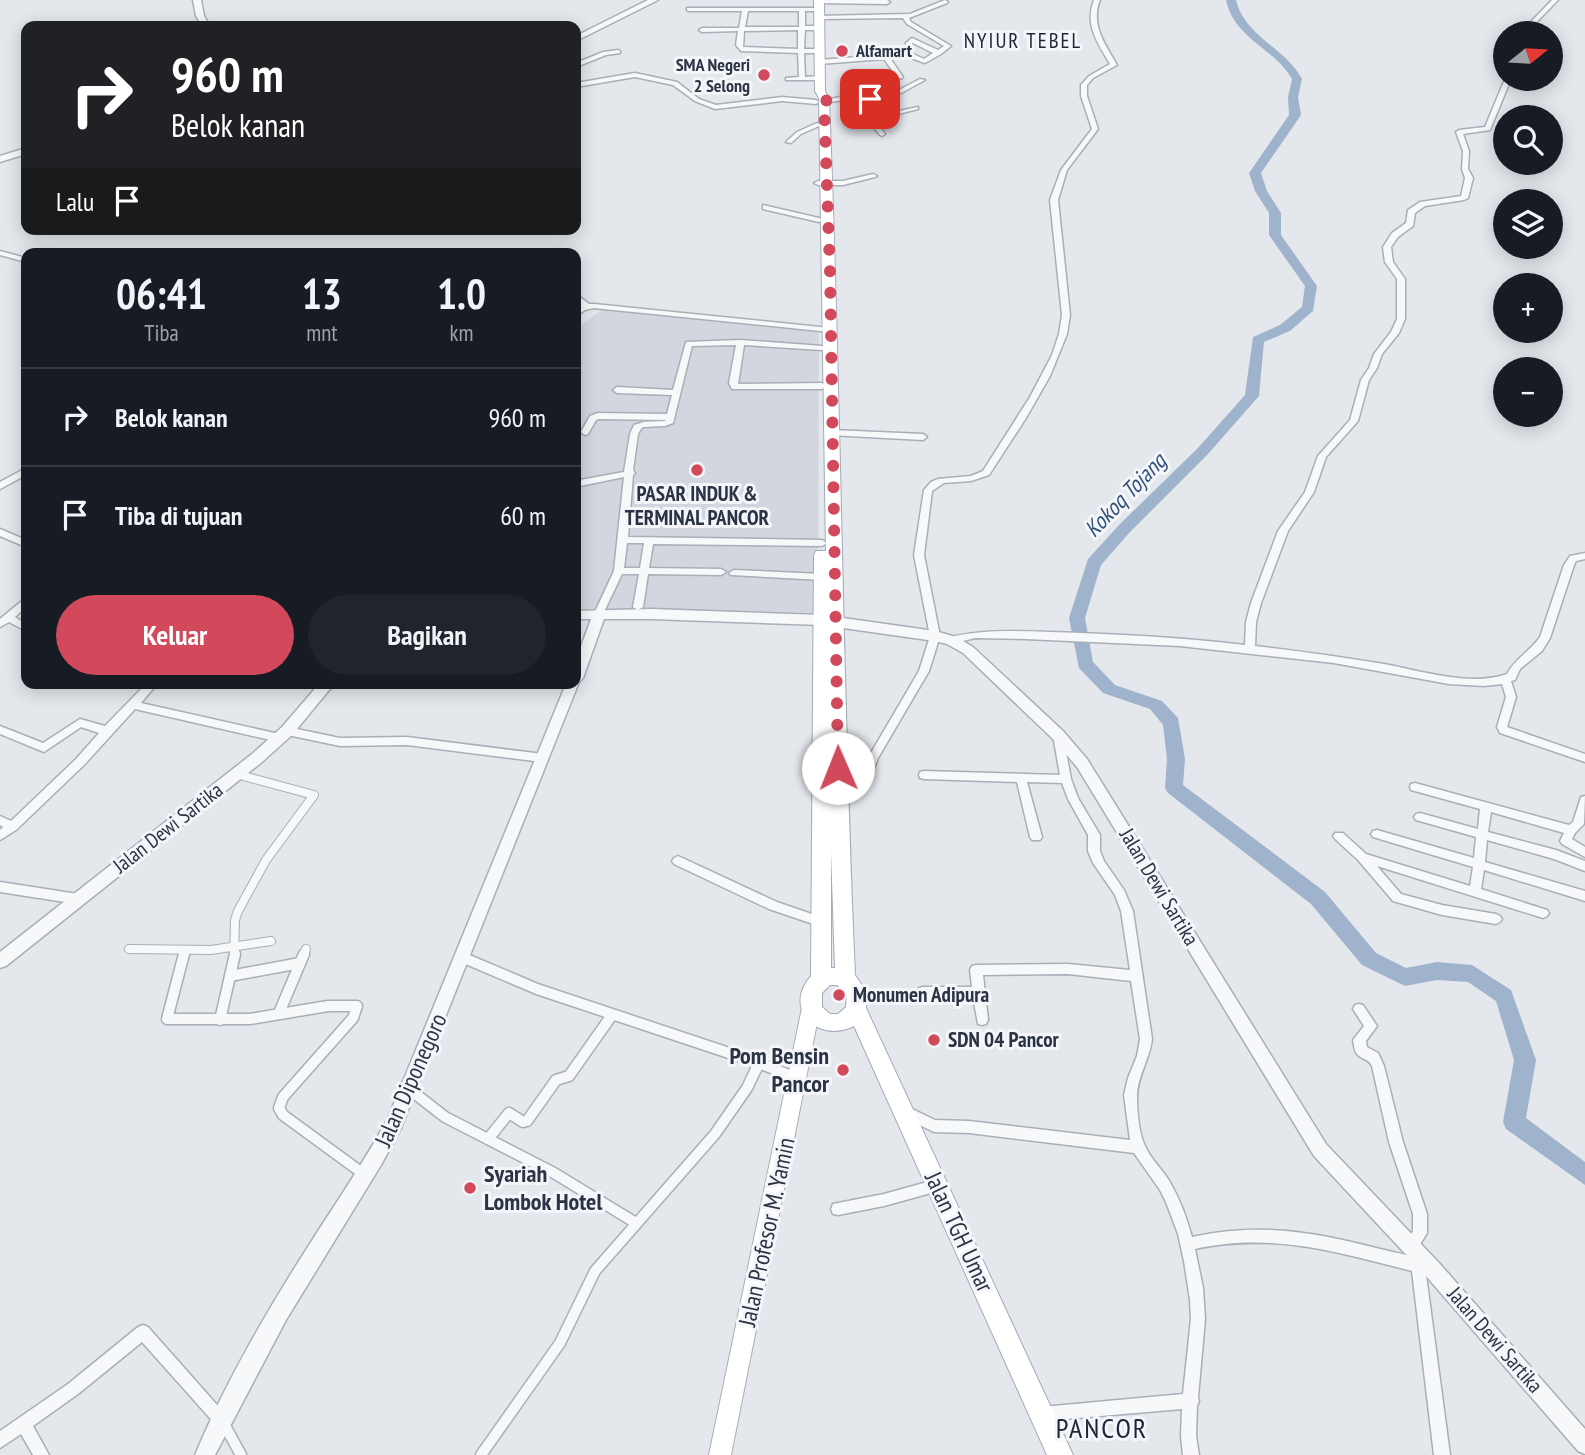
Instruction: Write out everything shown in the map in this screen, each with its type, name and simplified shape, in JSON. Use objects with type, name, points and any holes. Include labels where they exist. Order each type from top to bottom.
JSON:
[{"type":"main road","points":[[819,11],[826,330],[832,433],[821,981]]},
{"type":"main road","points":[[820,98],[817,125],[822,183],[819,220],[824,244]]},
{"type":"main road","points":[[826,330],[822,348],[822,577],[828,620],[838,795],[845,980]]},
{"type":"main road","points":[[830,978],[845,980],[858,993],[857,1010],[847,1019],[833,1022],[820,1018],[809,1002],[811,989],[821,981],[830,978]]},
{"type":"main road","name":"Jalan Profesor M. Yamin","points":[[720,1455],[811,1008]]},
{"type":"main road","name":"Jalan TGH Umar","points":[[857,1010],[1060,1455]]},
{"type":"street","points":[[197,0],[203,21]]},
{"type":"street","points":[[581,36],[654,0]]},
{"type":"street","points":[[863,784],[873,758],[943,638],[919,555],[928,490],[940,479],[977,478],[986,473],[1044,382],[1064,326],[1066,315],[1054,200],[1063,170],[1096,129],[1084,96],[1084,85],[1091,77],[1114,65],[1096,34],[1093,10],[1097,0]]},
{"type":"street","points":[[1535,21],[1555,0]]},
{"type":"street","points":[[702,30],[803,29],[819,11],[887,2]]},
{"type":"street","points":[[689,9],[802,10],[905,16],[945,2]]},
{"type":"street","points":[[745,10],[739,45],[744,50],[801,51],[820,56],[910,55],[924,61],[939,53],[947,44],[909,23],[905,16]]},
{"type":"street","points":[[802,10],[802,79]]},
{"type":"street","points":[[910,55],[909,43],[912,40],[939,53]]},
{"type":"street","points":[[581,65],[605,53],[618,52]]},
{"type":"street","points":[[854,92],[900,77],[886,57]]},
{"type":"street","points":[[581,82],[626,76],[649,77],[675,83],[690,95],[715,107],[782,99],[841,97],[853,103],[882,134]]},
{"type":"street","points":[[788,79],[820,78]]},
{"type":"street","points":[[853,103],[902,91],[922,80]]},
{"type":"street","points":[[1250,650],[1251,622],[1256,603],[1283,531],[1309,492],[1322,456],[1354,421],[1365,380],[1378,354],[1395,333],[1401,318],[1404,308],[1401,279],[1389,262],[1387,247],[1395,235],[1410,224],[1411,212],[1417,207],[1464,198],[1469,178],[1465,169],[1466,151],[1459,132],[1488,129],[1503,91]]},
{"type":"street","points":[[869,119],[916,108]]},
{"type":"street","points":[[789,142],[799,133],[817,125]]},
{"type":"street","points":[[0,159],[21,153]]},
{"type":"street","points":[[822,183],[842,183],[873,176]]},
{"type":"street","points":[[766,207],[819,220]]},
{"type":"street","points":[[0,253],[21,259]]},
{"type":"street","points":[[581,301],[587,307]]},
{"type":"street","points":[[581,311],[587,307],[826,330]]},
{"type":"street","points":[[740,342],[733,383],[735,387],[822,386]]},
{"type":"street","points":[[581,664],[599,614],[620,571],[633,431],[641,425],[668,424],[689,344],[740,342],[822,348]]},
{"type":"street","points":[[617,390],[677,393]]},
{"type":"street","points":[[585,432],[593,418],[598,416],[670,417]]},
{"type":"street","points":[[832,433],[923,437]]},
{"type":"street","points":[[581,483],[631,473]]},
{"type":"street","points":[[0,485],[21,474]]},
{"type":"street","points":[[0,532],[21,542]]},
{"type":"street","points":[[622,540],[822,542]]},
{"type":"street","points":[[638,607],[649,541]]},
{"type":"street","points":[[943,638],[975,635],[1136,638],[1327,659],[1476,682],[1506,680],[1542,643],[1569,565],[1573,558],[1585,556]]},
{"type":"street","points":[[620,571],[721,572],[726,578],[734,573],[822,577]]},
{"type":"street","points":[[4,621],[21,606]]},
{"type":"street","name":"Jalan Dewi Sartika","points":[[581,615],[828,620],[943,638],[968,650],[1078,756],[1311,1138],[1329,1161],[1411,1245],[1426,1268],[1585,1444]]},
{"type":"street","points":[[4,621],[21,626]]},
{"type":"street","points":[[1506,680],[1511,697],[1502,727],[1504,730],[1585,758]]},
{"type":"street","points":[[0,836],[80,762],[147,689]]},
{"type":"street","name":"Jalan Dewi Sartika","points":[[0,961],[284,735],[323,689]]},
{"type":"street","name":"Jalan Diponegoro","points":[[205,1455],[221,1420],[306,1267],[383,1146],[464,958],[571,689]]},
{"type":"street","points":[[133,705],[284,735],[340,742],[407,741],[543,758]]},
{"type":"street","points":[[0,730],[42,748],[80,723],[107,731]]},
{"type":"street","points":[[1058,735],[1066,779],[1073,799],[1094,835],[1096,856],[1124,901],[1130,922],[1146,1040],[1146,1049],[1133,1075],[1130,1089],[1139,1147],[1172,1198],[1194,1283],[1198,1321],[1189,1430],[1191,1455]]},
{"type":"street","points":[[220,1020],[236,948],[235,920],[248,890],[266,860],[314,795],[236,774]]},
{"type":"street","points":[[924,775],[1066,779]]},
{"type":"street","points":[[1021,778],[1036,837]]},
{"type":"street","points":[[1415,787],[1578,827]]},
{"type":"street","points":[[1585,800],[1578,827],[1566,841],[1585,852]]},
{"type":"street","points":[[1475,893],[1486,806]]},
{"type":"street","points":[[1420,817],[1585,866]]},
{"type":"street","points":[[0,820],[12,827]]},
{"type":"street","points":[[1377,834],[1585,896]]},
{"type":"street","points":[[1339,836],[1362,857],[1397,898],[1441,910],[1496,919]]},
{"type":"street","points":[[1362,857],[1544,913]]},
{"type":"street","points":[[678,861],[773,906],[822,922]]},
{"type":"street","points":[[0,887],[78,899]]},
{"type":"street","points":[[129,949],[236,948],[271,941]]},
{"type":"street","points":[[279,1013],[306,948]]},
{"type":"street","points":[[186,950],[166,1017],[176,1020],[220,1020],[266,1017],[342,1005],[355,1005],[358,1008],[344,1030],[283,1097],[279,1108],[284,1115],[365,1175]]},
{"type":"street","points":[[464,958],[537,989],[759,1063],[798,1079]]},
{"type":"street","points":[[230,976],[300,963]]},
{"type":"street","points":[[982,1020],[975,973],[980,969],[1068,969],[1136,976]]},
{"type":"street","points":[[923,992],[979,992]]},
{"type":"street","points":[[1359,1009],[1370,1026],[1359,1040],[1361,1050],[1374,1057],[1378,1066],[1396,1142],[1420,1214],[1420,1233],[1411,1245]]},
{"type":"street","points":[[488,1139],[509,1113],[523,1122],[527,1121],[556,1080],[569,1076],[612,1015]]},
{"type":"street","points":[[481,1455],[560,1343],[596,1271],[720,1126],[747,1088],[759,1063]]},
{"type":"street","points":[[409,1089],[445,1117],[554,1172],[636,1223]]},
{"type":"street","points":[[902,1109],[933,1126],[1139,1147]]},
{"type":"street","points":[[838,1209],[938,1185]]},
{"type":"street","points":[[1186,1245],[1223,1237],[1266,1234],[1331,1244],[1426,1268],[1442,1455]]},
{"type":"street","points":[[0,1440],[73,1389],[144,1332],[221,1420],[241,1455]]},
{"type":"street","points":[[1042,1414],[1192,1401]]},
{"type":"street","points":[[23,1423],[41,1455]]},
{"type":"shaded area","name":"PASAR INDUK & TERMINAL PANCOR","points":[[602,309],[819,330],[818,613],[639,610],[581,613],[581,326]]},
{"type":"waterway","name":"Kokoq Tojang","points":[[1231,0],[1234,13],[1258,42],[1290,66],[1297,79],[1293,97],[1295,115],[1255,173],[1261,191],[1275,213],[1275,235],[1311,286],[1308,308],[1285,328],[1258,340],[1252,396],[1203,451],[1125,528],[1094,563],[1077,618],[1085,664],[1109,689],[1156,705],[1172,723],[1176,759],[1174,788],[1318,898],[1369,959],[1405,977],[1437,971],[1472,974],[1504,996],[1525,1060],[1514,1122],[1585,1175]]},
{"type":"place","name":"Alfamart","points":[[842,51]]},
{"type":"place","name":"SMA Negeri 2 Selong","points":[[764,75]]},
{"type":"place","name":"PASAR INDUK & TERMINAL PANCOR","points":[[697,470]]},
{"type":"place","name":"Monumen Adipura","points":[[839,995]]},
{"type":"place","name":"SDN 04 Pancor","points":[[934,1040]]},
{"type":"place","name":"Pom Bensin Pancor","points":[[843,1070]]},
{"type":"place","name":"Syariah Lombok Hotel","points":[[470,1188]]},
{"type":"district","name":"NYIUR TEBEL","points":[[1023,41]]},
{"type":"district","name":"PANCOR","points":[[1102,1428]]},
{"type":"route","points":[[838,768],[832,534],[830,272],[824,101],[841,97],[853,103],[870,99]]}]
